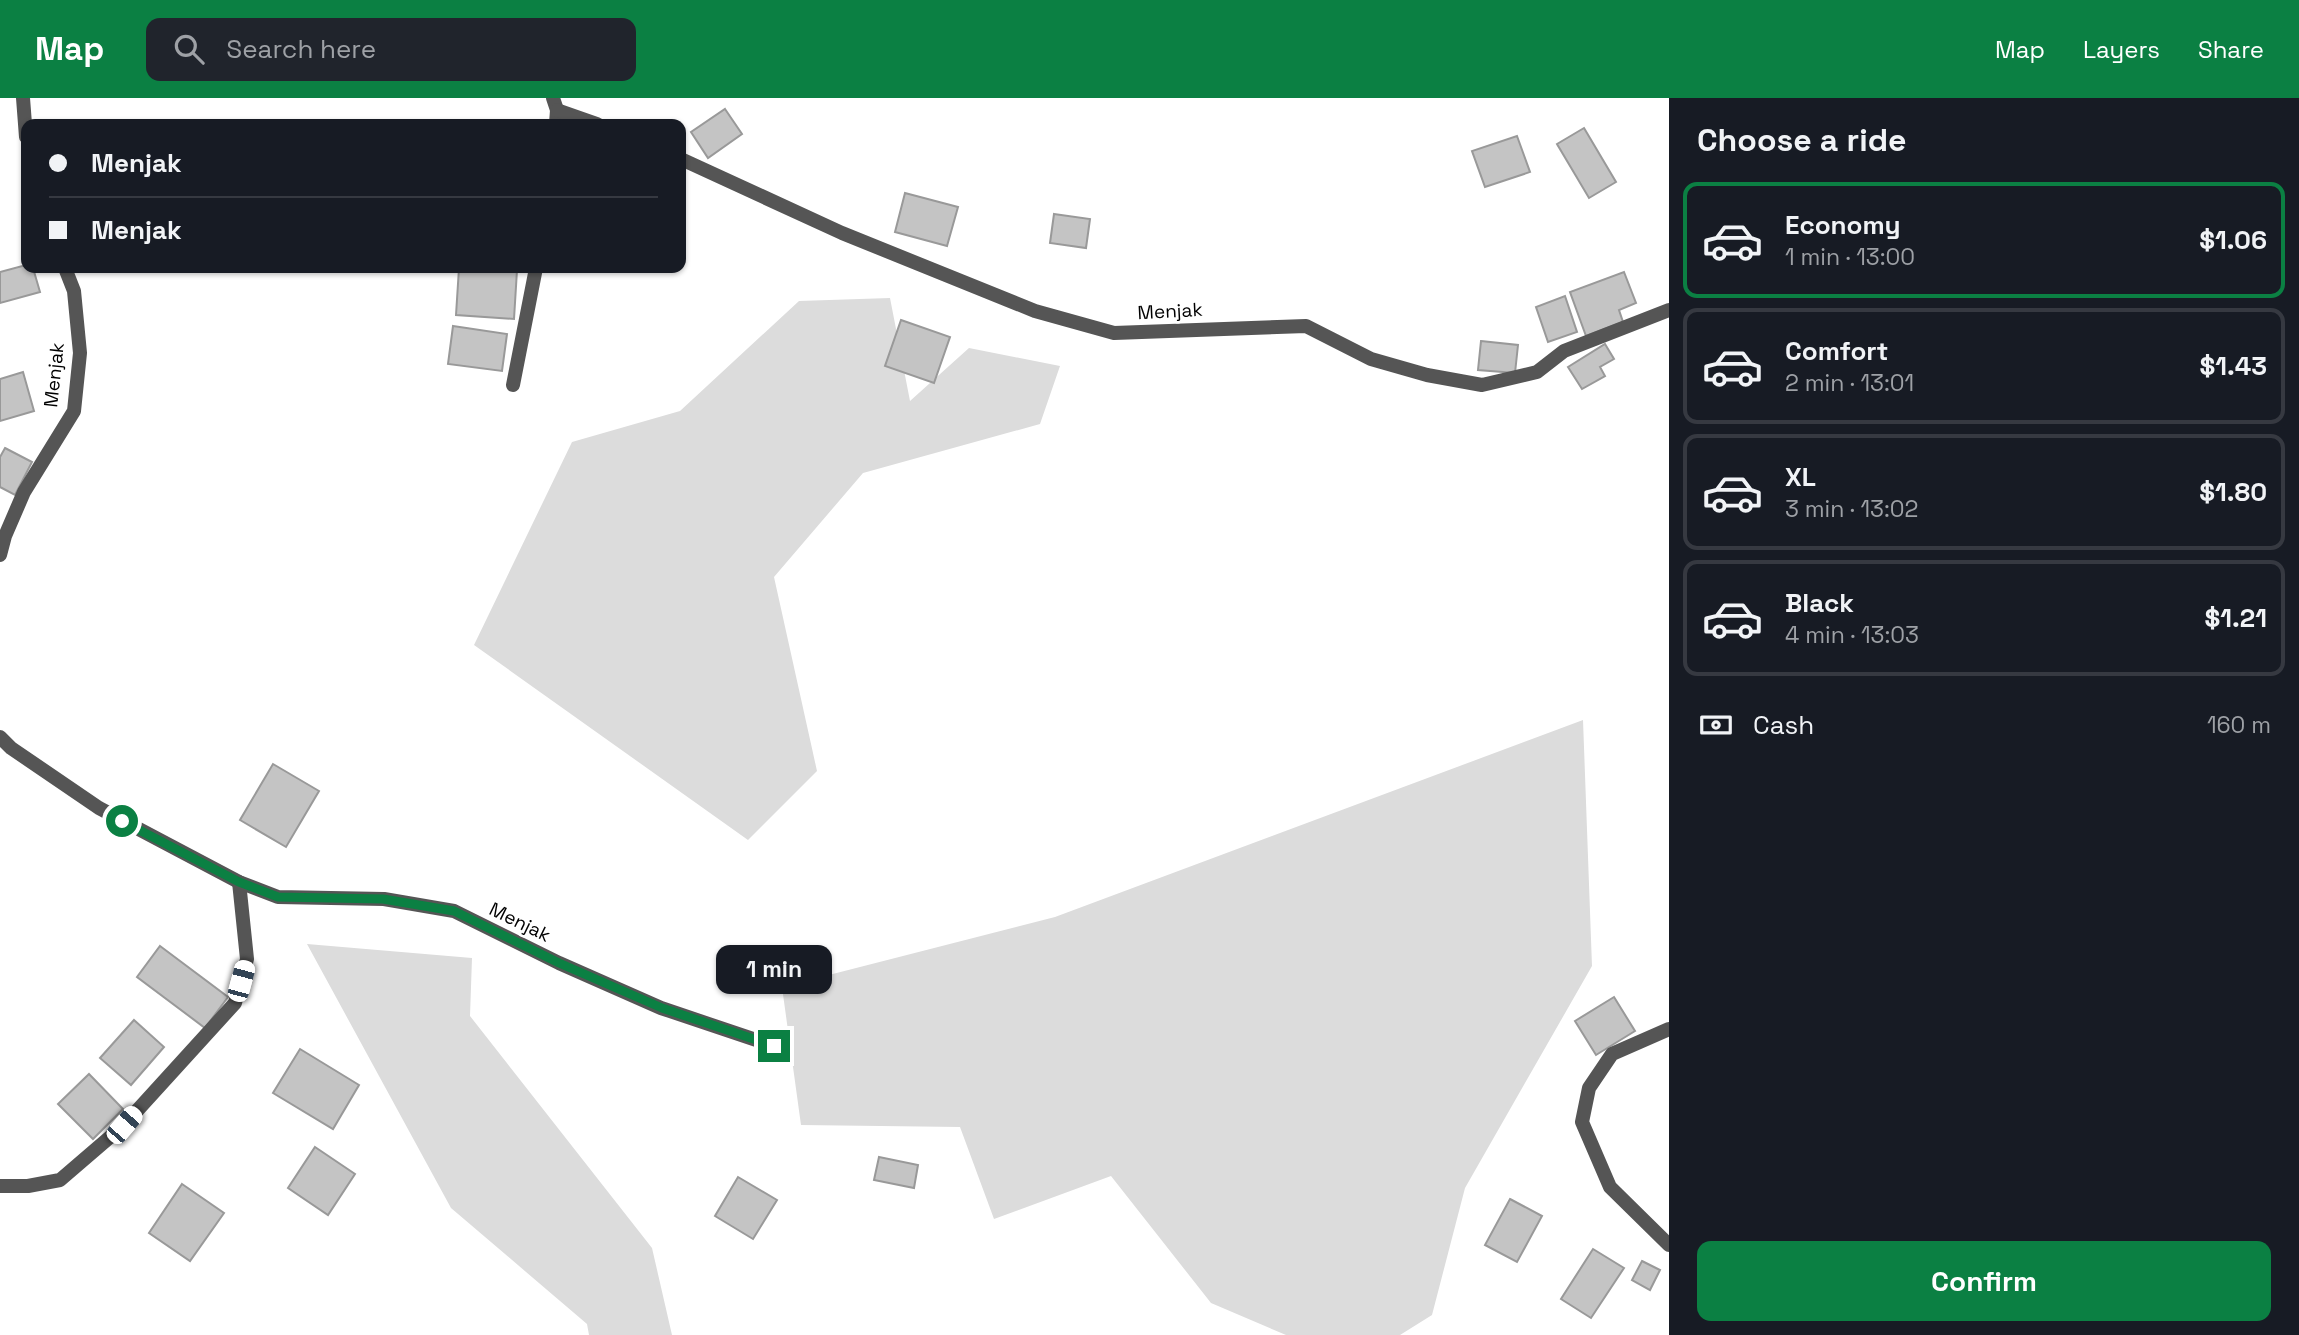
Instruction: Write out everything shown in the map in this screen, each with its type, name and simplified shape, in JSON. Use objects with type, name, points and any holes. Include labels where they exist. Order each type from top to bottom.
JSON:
[{"type":"street","points":[[23,98],[25,119]]},
{"type":"street","points":[[555,111],[581,119]]},
{"type":"street","name":"Menjak","points":[[686,161],[842,233],[1035,311],[1114,333],[1306,326],[1371,359],[1427,375],[1482,385],[1537,372],[1564,351],[1669,310]]},
{"type":"street","name":"Menjak","points":[[0,555],[24,492],[74,411],[79,353],[74,291],[67,273]]},
{"type":"street","points":[[513,385],[535,273]]},
{"type":"street","name":"Menjak","points":[[0,737],[11,748],[99,808],[239,882],[278,897],[383,899],[454,911],[559,963],[662,1008],[774,1046]]},
{"type":"street","points":[[0,1186],[28,1186],[61,1180],[124,1125],[235,1003],[247,959],[239,882]]},
{"type":"street","points":[[1669,1029],[1612,1054],[1589,1088],[1582,1122],[1610,1187],[1669,1245]]},
{"type":"shaded area","points":[[890,298],[910,401],[969,348],[1060,366],[1040,424],[863,473],[774,577],[817,771],[748,840],[474,645],[572,442],[680,411],[799,301]]},
{"type":"shaded area","points":[[1583,720],[1592,966],[1465,1188],[1432,1315],[1400,1335],[1286,1335],[1211,1303],[1111,1176],[994,1219],[960,1127],[801,1125],[782,987],[1055,917]]},
{"type":"shaded area","points":[[307,944],[472,958],[470,1016],[652,1248],[672,1335],[589,1335],[587,1324],[451,1208]]},
{"type":"building","points":[[725,109],[742,134],[708,158],[691,132]]},
{"type":"building","points":[[1584,128],[1616,182],[1589,198],[1557,144]]},
{"type":"building","points":[[1517,136],[1530,172],[1485,187],[1472,151]]},
{"type":"building","points":[[905,193],[958,207],[947,246],[895,232]]},
{"type":"building","points":[[1054,214],[1090,219],[1086,248],[1050,243]]},
{"type":"building","points":[[21,266],[21,273],[34,273],[40,292],[0,303],[0,272]]},
{"type":"building","points":[[1624,272],[1636,303],[1619,310],[1623,322],[1586,336],[1570,292]]},
{"type":"building","points":[[459,273],[517,273],[514,319],[456,315]]},
{"type":"building","points":[[1565,296],[1577,332],[1548,342],[1536,307]]},
{"type":"building","points":[[901,320],[950,337],[934,383],[885,366]]},
{"type":"building","points":[[453,326],[507,334],[502,371],[448,364]]},
{"type":"building","points":[[1481,341],[1518,345],[1515,373],[1478,370]]},
{"type":"building","points":[[1605,344],[1614,359],[1600,367],[1605,376],[1582,389],[1568,367]]},
{"type":"building","points":[[23,372],[34,411],[0,421],[0,379]]},
{"type":"building","points":[[5,448],[32,462],[15,495],[0,487],[0,457]]},
{"type":"building","points":[[273,764],[319,791],[286,847],[240,820]]},
{"type":"building","points":[[160,946],[228,997],[205,1028],[137,977]]},
{"type":"building","points":[[1614,997],[1635,1031],[1596,1055],[1575,1021]]},
{"type":"building","points":[[134,1020],[164,1047],[131,1085],[100,1058]]},
{"type":"building","points":[[300,1049],[359,1085],[333,1129],[273,1093]]},
{"type":"building","points":[[89,1074],[123,1109],[93,1139],[58,1104]]},
{"type":"building","points":[[315,1147],[355,1174],[328,1215],[288,1188]]},
{"type":"building","points":[[879,1157],[918,1165],[914,1188],[874,1180]]},
{"type":"building","points":[[738,1177],[777,1200],[753,1239],[715,1216]]},
{"type":"building","points":[[182,1184],[224,1213],[190,1261],[149,1233]]},
{"type":"building","points":[[1510,1199],[1542,1216],[1517,1262],[1485,1245]]},
{"type":"building","points":[[1593,1249],[1624,1268],[1591,1318],[1561,1299]]},
{"type":"building","points":[[1642,1261],[1660,1270],[1650,1290],[1632,1280]]},
{"type":"route","points":[[122,821],[239,882],[278,897],[383,899],[454,911],[559,963],[662,1008],[774,1046]]}]
